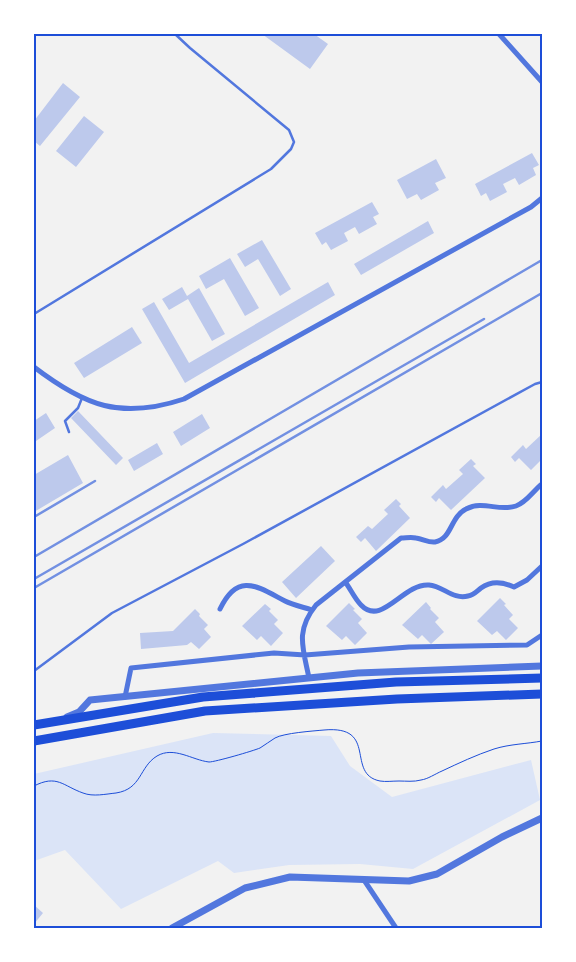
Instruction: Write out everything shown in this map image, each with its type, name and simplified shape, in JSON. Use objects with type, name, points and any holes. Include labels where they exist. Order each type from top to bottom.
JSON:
[{"type":"highway","points":[[34,725],[203,698],[396,682],[542,678]]},
{"type":"highway","points":[[34,741],[205,711],[397,699],[542,694]]},
{"type":"street","points":[[498,34],[542,82]]},
{"type":"street","points":[[34,367],[68,392],[114,409],[150,409],[184,399],[523,212],[542,198]]},
{"type":"street","points":[[309,678],[302,638],[303,626],[312,610],[401,538],[415,538],[429,542],[442,539],[447,536],[451,524],[458,515],[466,509],[476,505],[508,508],[518,505],[542,484]]},
{"type":"street","points":[[346,583],[361,605],[367,609],[380,611],[416,586],[428,584],[439,587],[455,596],[467,597],[491,583],[499,582],[514,587],[527,580],[542,566]]},
{"type":"street","points":[[220,609],[224,600],[231,593],[239,587],[249,584],[264,589],[288,603],[312,610]]},
{"type":"street","points":[[125,697],[131,668],[274,653],[305,654],[409,647],[527,644],[542,635]]},
{"type":"street","points":[[34,729],[53,724],[79,712],[90,700],[358,673],[542,666]]},
{"type":"street","points":[[172,928],[245,888],[290,877],[409,881],[437,874],[502,837],[542,818]]},
{"type":"street","points":[[364,880],[396,928]]},
{"type":"lane","points":[[34,314],[271,169],[291,149],[294,142],[288,130],[175,34]]},
{"type":"lane","points":[[34,671],[112,613],[243,544],[534,384],[542,382]]},
{"type":"lane","points":[[69,432],[65,421],[78,408],[82,398]]},
{"type":"path","points":[[34,786],[58,781],[64,782],[89,795],[116,793],[130,789],[136,784],[152,761],[157,756],[163,754],[183,754],[210,762],[259,748],[277,737],[325,730],[345,731],[353,735],[357,741],[367,774],[373,779],[386,782],[421,781],[496,748],[524,742],[542,741]]},
{"type":"shaded area","points":[[213,733],[331,736],[350,766],[392,797],[531,760],[540,800],[413,869],[360,864],[289,865],[234,873],[218,861],[121,909],[65,850],[34,861],[34,774]]},
{"type":"building","points":[[262,34],[314,34],[328,44],[310,69]]},
{"type":"building","points":[[63,83],[80,97],[40,146],[34,141],[34,121]]},
{"type":"building","points":[[84,116],[104,132],[76,167],[56,151]]},
{"type":"building","points":[[532,153],[539,165],[533,168],[536,175],[519,185],[515,178],[503,184],[507,192],[490,201],[486,193],[481,196],[475,184]]},
{"type":"building","points":[[436,159],[446,178],[435,183],[439,190],[421,200],[417,194],[407,199],[397,180]]},
{"type":"building","points":[[372,202],[379,214],[373,217],[377,224],[359,234],[355,227],[344,233],[348,241],[331,250],[326,242],[322,245],[315,233]]},
{"type":"building","points":[[428,221],[434,233],[361,275],[354,264]]},
{"type":"building","points":[[262,240],[291,289],[280,296],[258,259],[245,267],[237,254]]},
{"type":"building","points":[[230,258],[259,308],[245,316],[224,279],[206,289],[199,276]]},
{"type":"building","points":[[328,282],[335,295],[185,383],[142,309],[154,302],[189,363]]},
{"type":"building","points":[[182,287],[187,296],[199,288],[225,334],[212,341],[188,299],[169,310],[162,299]]},
{"type":"building","points":[[132,327],[142,343],[84,378],[74,363]]},
{"type":"building","points":[[78,411],[123,458],[116,465],[71,418]]},
{"type":"building","points":[[46,413],[55,428],[36,441],[34,438],[34,421]]},
{"type":"building","points":[[202,414],[210,428],[181,446],[173,432]]},
{"type":"building","points":[[542,434],[542,459],[531,470],[519,458],[515,462],[511,457],[523,445],[526,449]]},
{"type":"building","points":[[157,443],[163,454],[134,471],[128,460]]},
{"type":"building","points":[[68,455],[83,483],[34,512],[34,475]]},
{"type":"building","points":[[471,459],[476,464],[473,466],[485,478],[451,510],[439,498],[436,502],[431,497],[443,485],[446,489],[463,474],[459,470]]},
{"type":"building","points":[[396,499],[401,504],[399,506],[410,518],[376,551],[365,538],[361,542],[356,537],[368,526],[372,529],[388,514],[384,510]]},
{"type":"building","points":[[321,546],[335,561],[296,598],[282,582]]},
{"type":"building","points":[[500,598],[513,615],[509,619],[518,628],[506,640],[497,631],[492,635],[477,621]]},
{"type":"building","points":[[426,602],[439,618],[435,622],[444,632],[431,644],[422,635],[418,639],[402,625]]},
{"type":"building","points":[[349,603],[362,619],[358,623],[367,633],[355,645],[346,636],[342,640],[326,626]]},
{"type":"building","points":[[265,604],[271,609],[269,611],[278,620],[274,624],[283,633],[271,646],[261,636],[257,640],[242,626]]},
{"type":"building","points":[[195,609],[208,625],[204,629],[211,637],[199,649],[191,642],[187,645],[141,649],[140,633],[173,631]]},
{"type":"building","points":[[34,905],[43,913],[34,924]]},
{"type":"railway","points":[[34,557],[542,260]]},
{"type":"railway","points":[[34,588],[542,293]]},
{"type":"railway","points":[[34,579],[484,319]]},
{"type":"railway","points":[[34,517],[95,481]]}]
